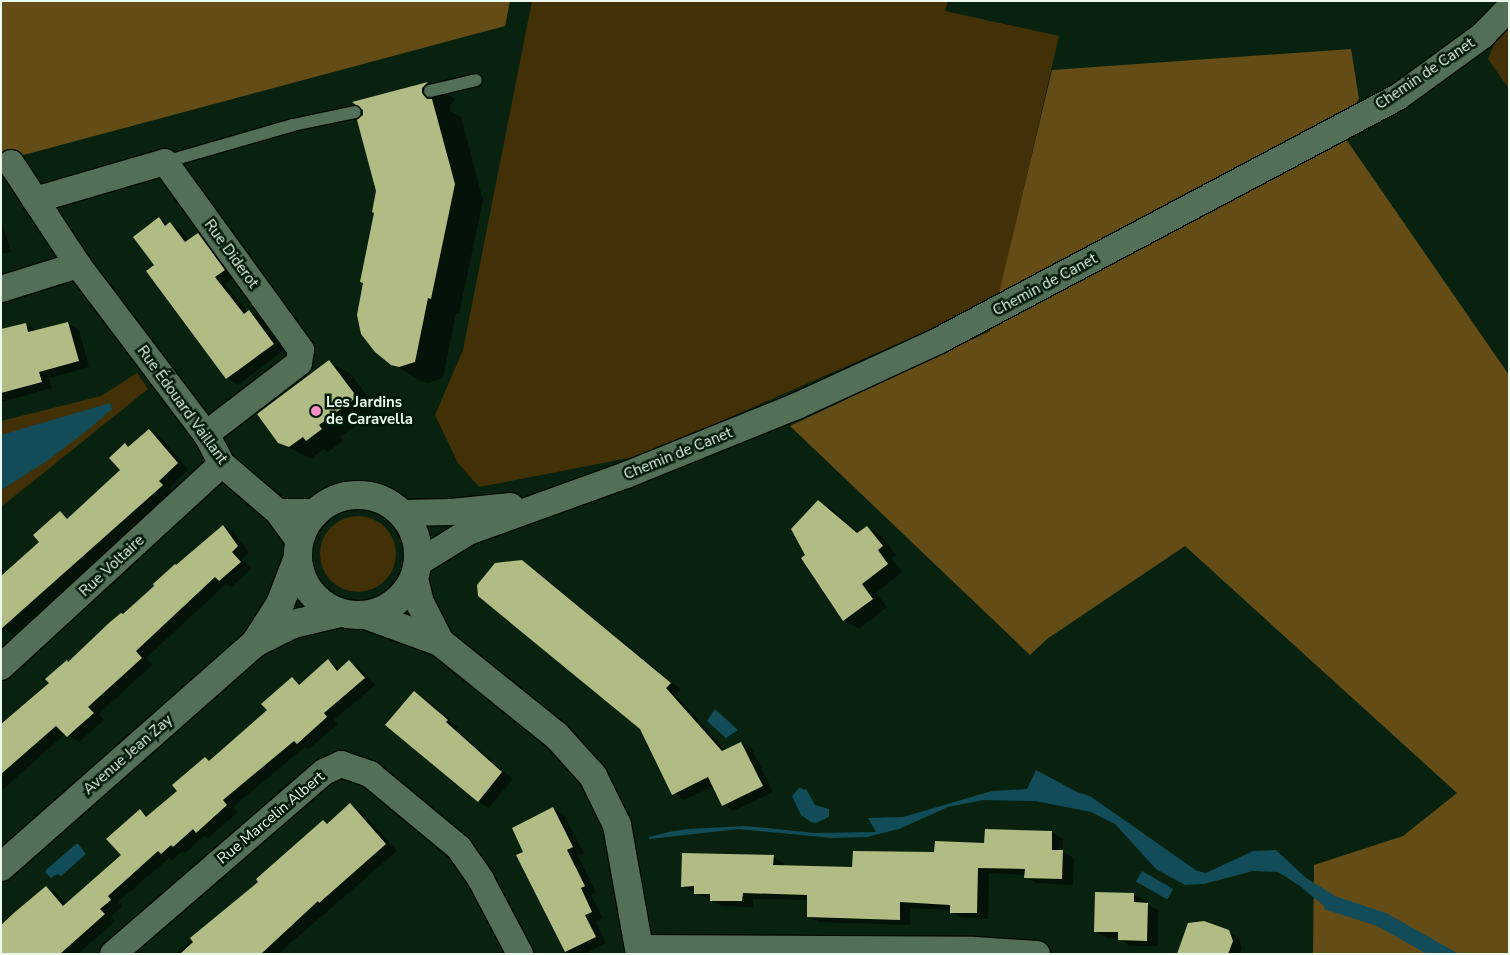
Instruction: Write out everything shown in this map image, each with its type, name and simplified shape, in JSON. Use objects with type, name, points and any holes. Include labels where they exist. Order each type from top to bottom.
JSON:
[{"type":"street","name":"Chemin de Canet","points":[[416,571],[468,532],[626,475],[788,409],[938,341],[1398,97],[1482,36],[1509,8]]},
{"type":"street","name":"Rue Édouard Vaillant","points":[[11,162],[78,265],[206,434],[222,464],[278,512],[298,551]]},
{"type":"street","points":[[36,200],[165,162]]},
{"type":"street","name":"Rue Diderot","points":[[165,162],[301,350],[298,363],[206,434]]},
{"type":"street","points":[[1,289],[78,265]]},
{"type":"street","name":"Rue Voltaire","points":[[1,668],[222,464]]},
{"type":"street","points":[[440,642],[420,603],[416,571],[418,545],[412,527],[402,513],[385,500],[364,495],[344,496],[328,502],[315,512],[305,526],[298,551],[302,578],[310,594],[324,606],[440,642],[557,736],[593,776],[618,825],[640,951],[974,950],[1037,954]]},
{"type":"street","name":"Chemin de Canet","points":[[402,513],[451,512],[549,502]]},
{"type":"street","points":[[278,512],[315,512]]},
{"type":"street","name":"Avenue Jean Zay","points":[[255,644],[280,604],[298,551]]},
{"type":"street","points":[[353,614],[386,609],[403,596],[416,571]]},
{"type":"street","name":"Avenue Jean Zay","points":[[1,867],[255,644],[293,624],[353,614]]},
{"type":"street","name":"Rue Marcelin Albert","points":[[113,954],[324,772],[342,764],[370,774],[459,848],[481,880],[520,954]]},
{"type":"lane","points":[[430,91],[476,80]]},
{"type":"lane","points":[[165,162],[293,125],[355,112]]},
{"type":"shaded area","points":[[1,1],[510,1],[505,26],[1,161]]},
{"type":"shaded area","points":[[532,1],[948,1],[945,11],[1059,36],[998,300],[644,455],[479,487],[458,463],[435,415],[463,350]]},
{"type":"shaded area","points":[[1509,7],[1509,89],[1488,59]]},
{"type":"shaded area","points":[[1351,49],[1359,99],[1339,129],[1509,375],[1509,954],[1313,954],[1314,865],[1403,836],[1457,793],[1185,546],[1047,639],[1030,655],[790,426],[990,331],[1052,70]]},
{"type":"shaded area","points":[[137,373],[148,389],[1,507],[1,421],[101,396]]},
{"type":"shaded area","points":[[366,516],[379,522],[390,533],[396,546],[394,569],[379,586],[366,592],[350,592],[337,586],[322,569],[320,546],[326,533],[343,518]]},
{"type":"water","points":[[110,403],[112,409],[90,428],[47,461],[1,490],[1,435]]},
{"type":"water","points":[[715,709],[738,730],[726,738],[707,721]]},
{"type":"water","points":[[1036,770],[1077,792],[1090,796],[1197,871],[1206,873],[1253,851],[1276,850],[1306,878],[1335,896],[1386,913],[1459,954],[1427,954],[1377,926],[1324,909],[1325,907],[1300,886],[1278,872],[1253,871],[1204,884],[1185,885],[1156,869],[1115,824],[1091,812],[1035,801],[983,800],[948,807],[899,829],[867,837],[832,838],[739,829],[649,839],[649,837],[688,829],[746,826],[815,833],[876,832],[868,818],[903,817],[992,791],[1027,789]]},
{"type":"water","points":[[800,787],[804,790],[806,789],[815,805],[829,809],[829,817],[816,823],[801,815],[792,796]]},
{"type":"water","points":[[76,844],[86,854],[61,876],[57,874],[51,878],[45,872],[47,869]]},
{"type":"water","points":[[1142,871],[1173,889],[1167,899],[1136,881]]},
{"type":"building","points":[[428,82],[422,88],[422,93],[427,99],[432,99],[455,184],[431,299],[428,298],[415,362],[399,367],[391,365],[375,352],[361,334],[357,315],[363,283],[360,282],[374,213],[372,212],[376,191],[357,120],[363,115],[363,110],[352,102]]},
{"type":"building","points":[[159,217],[165,226],[170,222],[185,242],[198,233],[225,270],[215,277],[244,314],[249,310],[274,344],[226,379],[146,271],[154,265],[133,237]]},
{"type":"building","points":[[68,322],[79,361],[39,372],[42,382],[1,393],[1,329],[26,323],[28,332]]},
{"type":"building","points":[[329,360],[357,397],[319,425],[322,429],[306,441],[303,437],[289,447],[278,443],[257,414]]},
{"type":"building","points":[[149,429],[178,463],[159,481],[163,485],[1,629],[1,576],[39,542],[33,535],[60,511],[67,519],[120,470],[109,458],[125,443],[128,447]]},
{"type":"building","points":[[818,500],[857,533],[867,526],[883,546],[878,550],[888,564],[862,584],[873,599],[843,621],[801,558],[805,555],[791,529]]},
{"type":"building","points":[[223,525],[238,546],[232,552],[241,562],[219,581],[215,577],[136,651],[142,658],[88,707],[94,713],[67,737],[56,726],[1,774],[1,724],[49,683],[45,679],[67,660],[68,662],[110,622],[121,613],[123,614],[154,586],[153,584],[175,564]]},
{"type":"building","points":[[522,560],[671,683],[666,688],[722,751],[741,742],[763,786],[722,806],[708,777],[672,795],[640,729],[478,596],[477,585],[495,563]]},
{"type":"building","points":[[328,659],[337,671],[349,660],[365,678],[324,713],[327,717],[297,744],[294,741],[223,800],[227,805],[196,833],[193,829],[173,847],[171,845],[161,854],[158,851],[108,896],[111,900],[100,909],[105,914],[60,954],[1,954],[1,925],[15,912],[46,886],[63,906],[121,855],[106,839],[140,809],[146,817],[177,791],[172,785],[205,757],[209,761],[267,710],[261,704],[292,677],[299,685]]},
{"type":"building","points":[[414,691],[448,720],[446,722],[502,772],[478,802],[385,725]]},
{"type":"building","points":[[350,803],[386,844],[319,903],[318,901],[261,954],[180,954],[193,942],[190,938],[258,882],[256,879],[323,820],[327,824]]},
{"type":"building","points":[[553,807],[573,847],[567,850],[585,886],[581,888],[592,912],[585,915],[596,937],[565,952],[516,855],[523,852],[512,828]]},
{"type":"building","points":[[985,829],[1052,831],[1052,850],[1063,850],[1062,879],[1024,878],[1025,869],[978,868],[977,913],[950,913],[950,905],[900,902],[900,920],[807,917],[807,895],[743,893],[742,901],[710,901],[710,894],[694,894],[694,886],[681,887],[682,853],[774,855],[773,865],[852,867],[853,851],[934,852],[935,841],[984,843]]},
{"type":"building","points":[[1095,892],[1134,893],[1134,902],[1148,903],[1147,941],[1118,940],[1118,932],[1094,932]]},
{"type":"building","points":[[1204,921],[1229,930],[1233,941],[1228,954],[1177,954],[1188,923]]},
{"type":"place","name":"Les Jardins de Caravella","points":[[316,411]]}]
